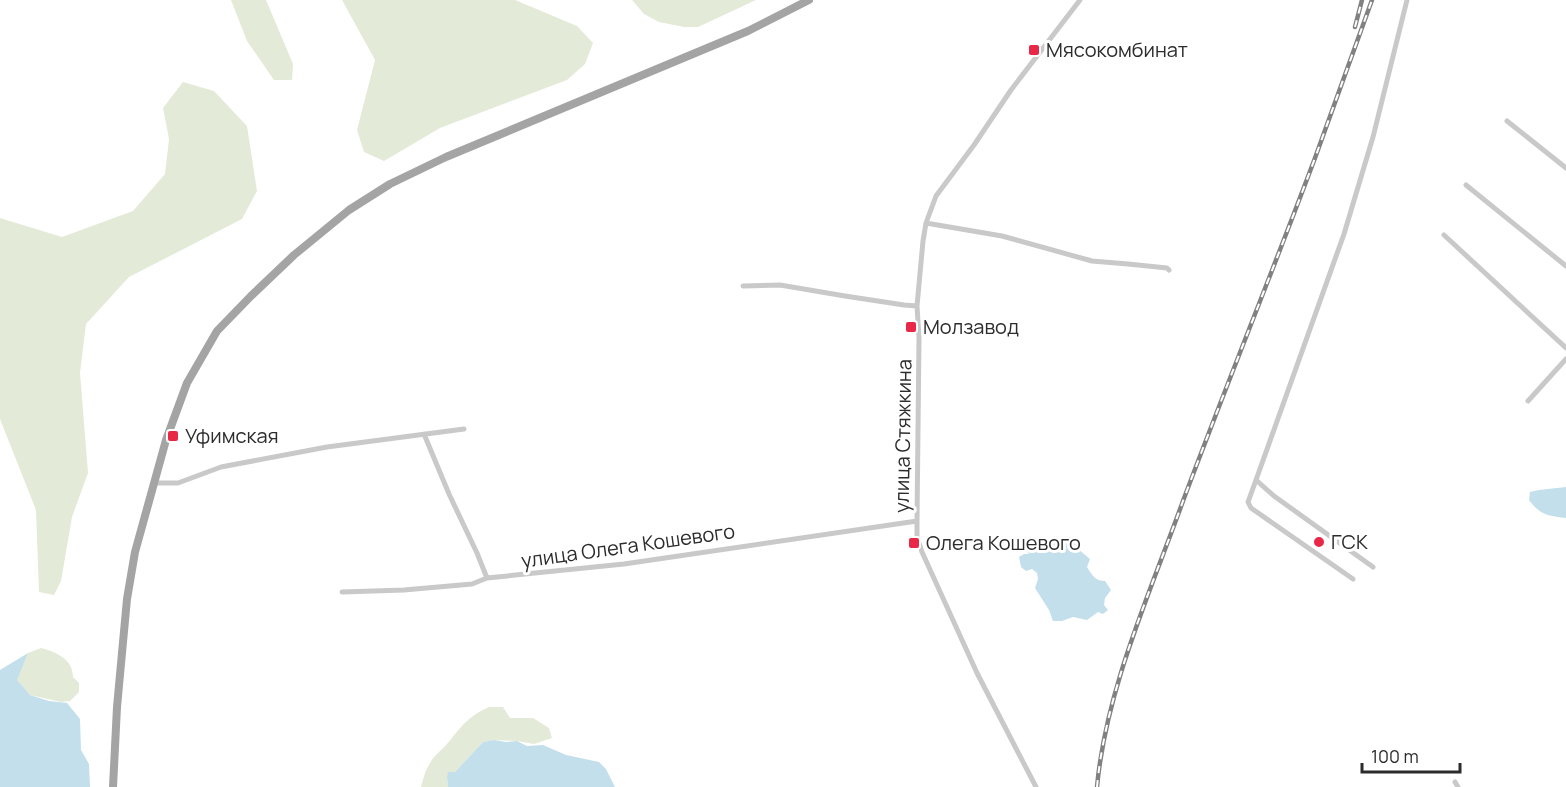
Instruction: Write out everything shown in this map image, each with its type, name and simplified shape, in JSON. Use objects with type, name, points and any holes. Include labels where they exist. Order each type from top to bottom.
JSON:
[{"type":"main road","points":[[113,787],[117,706],[127,599],[135,552],[166,441],[188,383],[217,331],[294,255],[349,210],[390,184],[446,157],[748,31],[809,0]]},
{"type":"street","name":"улица Стяжкина","points":[[1036,787],[977,673],[917,537],[919,338],[917,306],[926,223],[936,196],[1011,90],[1080,0]]},
{"type":"street","points":[[1353,579],[1251,507],[1248,502],[1344,234],[1373,137],[1407,0]]},
{"type":"street","points":[[1507,121],[1566,168]]},
{"type":"street","points":[[1466,185],[1566,266]]},
{"type":"street","points":[[926,223],[1002,236],[1092,261],[1169,270]]},
{"type":"street","points":[[1444,235],[1566,348]]},
{"type":"street","points":[[743,286],[780,285],[917,306]]},
{"type":"street","points":[[1528,401],[1566,359]]},
{"type":"street","points":[[155,483],[178,483],[221,467],[327,447],[464,429]]},
{"type":"street","points":[[424,434],[486,578]]},
{"type":"street","points":[[1256,480],[1274,496],[1372,567]]},
{"type":"street","name":"улица Олега Кошевого","points":[[342,592],[472,585],[486,578],[624,564],[917,520]]},
{"type":"green space","points":[[231,0],[266,0],[293,64],[292,80],[274,80],[247,41]]},
{"type":"green space","points":[[342,0],[515,0],[577,26],[593,43],[585,64],[567,80],[440,128],[384,161],[364,152],[357,130],[375,60]]},
{"type":"green space","points":[[632,0],[756,0],[698,27],[684,27],[659,22],[644,14]]},
{"type":"green space","points":[[183,82],[214,91],[247,126],[257,191],[242,219],[129,277],[86,324],[80,373],[88,473],[72,517],[61,581],[54,595],[39,592],[36,510],[0,419],[0,218],[62,237],[133,211],[165,174],[169,139],[163,108]]},
{"type":"green space","points":[[41,648],[58,654],[70,665],[73,677],[79,683],[79,692],[70,701],[61,702],[30,695],[16,680],[28,653]]},
{"type":"green space","points":[[489,707],[503,707],[510,718],[533,718],[549,728],[552,738],[534,744],[494,740],[483,742],[447,778],[448,787],[421,787],[426,770],[435,756],[465,722]]},
{"type":"water","points":[[1566,487],[1566,518],[1545,514],[1529,500],[1530,492]]},
{"type":"water","points":[[1071,540],[1078,544],[1078,549],[1090,559],[1087,567],[1092,575],[1096,579],[1105,581],[1111,590],[1105,598],[1104,605],[1108,610],[1103,614],[1098,612],[1087,620],[1073,617],[1053,621],[1035,588],[1037,573],[1032,569],[1026,571],[1021,567],[1019,557],[1029,554],[1022,545],[1032,546]]},
{"type":"water","points":[[28,653],[17,680],[30,695],[49,701],[67,703],[80,719],[81,750],[89,764],[90,787],[0,787],[0,670]]},
{"type":"water","points":[[517,741],[527,746],[543,745],[566,755],[599,762],[606,769],[615,787],[448,787],[448,772],[455,772],[483,742]]},
{"type":"railway","points":[[1355,27],[1362,0]]},
{"type":"railway","points":[[1097,787],[1110,714],[1131,642],[1199,458],[1315,158],[1372,0]]},
{"type":"place","name":"Мясокомбинат","points":[[1034,50]]},
{"type":"place","name":"Молзавод","points":[[911,327]]},
{"type":"place","name":"Уфимская","points":[[173,436]]},
{"type":"place","name":"ГСК","points":[[1319,542]]},
{"type":"place","name":"Олега Кошевого","points":[[914,543]]}]
